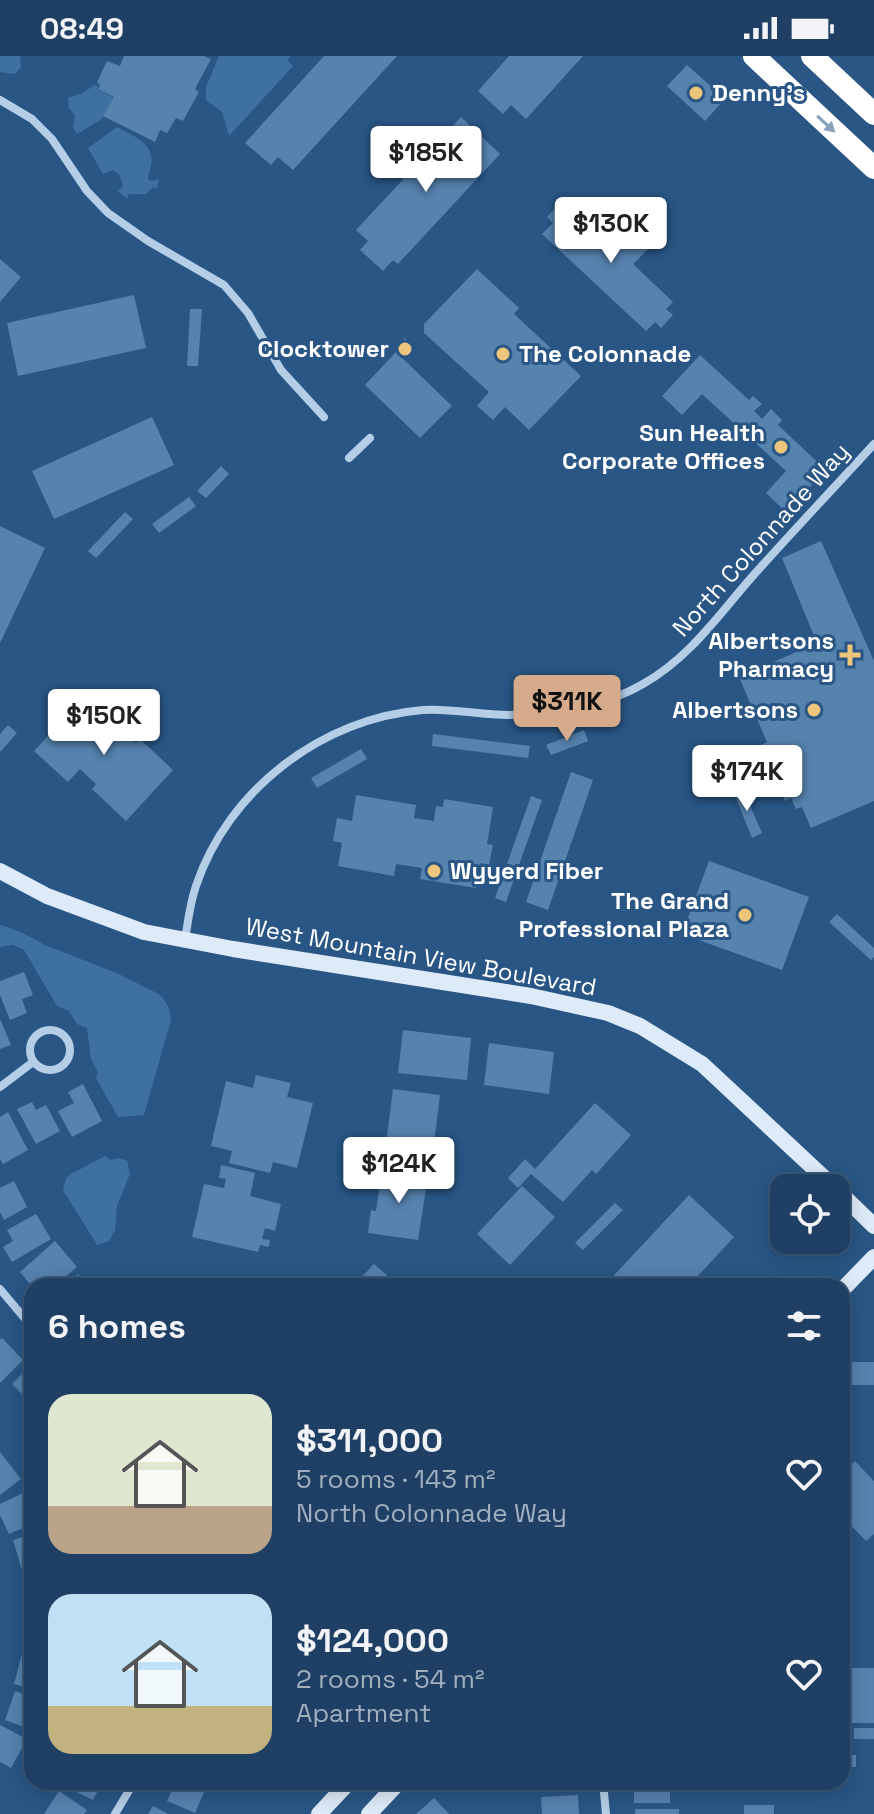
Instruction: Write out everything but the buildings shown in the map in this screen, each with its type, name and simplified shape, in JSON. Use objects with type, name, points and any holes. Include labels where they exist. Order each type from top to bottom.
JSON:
[{"type":"highway","points":[[754,56],[874,168]]},
{"type":"highway","points":[[812,56],[874,114]]},
{"type":"street","points":[[0,100],[32,119],[52,139],[87,191],[108,213],[148,241],[224,285],[248,313],[281,370],[324,417]]},
{"type":"street","points":[[349,458],[370,438]]},
{"type":"street","name":"North Colonnade Way","points":[[185,940],[196,886],[222,832],[259,784],[303,752],[362,722],[392,716],[424,710],[507,715],[554,711],[606,701],[641,685],[670,667],[695,645],[773,553],[874,444]]},
{"type":"street","name":"West Mountain View Boulevard","points":[[0,871],[28,887],[144,932],[531,996],[608,1013],[640,1026],[702,1064],[821,1174]]},
{"type":"street","points":[[53,1030],[65,1037],[70,1050],[62,1067],[49,1071],[33,1062],[29,1049],[40,1032],[53,1030]]},
{"type":"street","points":[[0,1087],[33,1062]]},
{"type":"street","name":"West Mountain View Boulevard","points":[[850,1202],[874,1226]]},
{"type":"street","points":[[850,1282],[874,1257]]},
{"type":"street","points":[[0,1289],[24,1318]]},
{"type":"street","points":[[115,1814],[129,1790]]},
{"type":"street","points":[[319,1814],[342,1790]]},
{"type":"street","points":[[369,1814],[392,1790]]},
{"type":"street","points":[[604,1790],[606,1814]]},
{"type":"shaded area","points":[[0,56],[20,56],[21,67],[15,74],[0,72]]},
{"type":"shaded area","points":[[219,56],[291,56],[287,60],[293,66],[229,136],[222,112],[206,100],[206,87]]},
{"type":"shaded area","points":[[94,85],[114,98],[102,119],[77,134],[73,128],[75,116],[69,108],[68,98]]},
{"type":"shaded area","points":[[117,127],[136,137],[150,152],[152,158],[148,179],[159,179],[157,189],[153,187],[146,194],[129,194],[127,199],[117,190],[123,185],[119,174],[112,170],[103,174],[88,148]]},
{"type":"shaded area","points":[[0,925],[119,974],[159,994],[164,1000],[171,1020],[144,1115],[118,1117],[96,1078],[98,1072],[91,1059],[87,1028],[77,1024],[69,1011],[57,1006],[24,950],[13,945],[0,947]]},
{"type":"shaded area","points":[[105,1156],[111,1160],[119,1158],[127,1161],[130,1174],[117,1206],[115,1230],[109,1241],[97,1245],[63,1190],[66,1178]]},
{"type":"place","name":"Denny's","points":[[696,93]]},
{"type":"place","name":"Clocktower","points":[[405,349]]},
{"type":"place","name":"The Colonnade","points":[[503,354]]},
{"type":"place","name":"Sun Health Corporate Offices","points":[[781,447]]},
{"type":"place","name":"Albertsons Pharmacy","points":[[850,655]]},
{"type":"place","name":"Albertsons","points":[[814,710]]},
{"type":"place","name":"Wyyerd Fiber","points":[[434,871]]},
{"type":"place","name":"The Grand Professional Plaza","points":[[745,915]]}]
